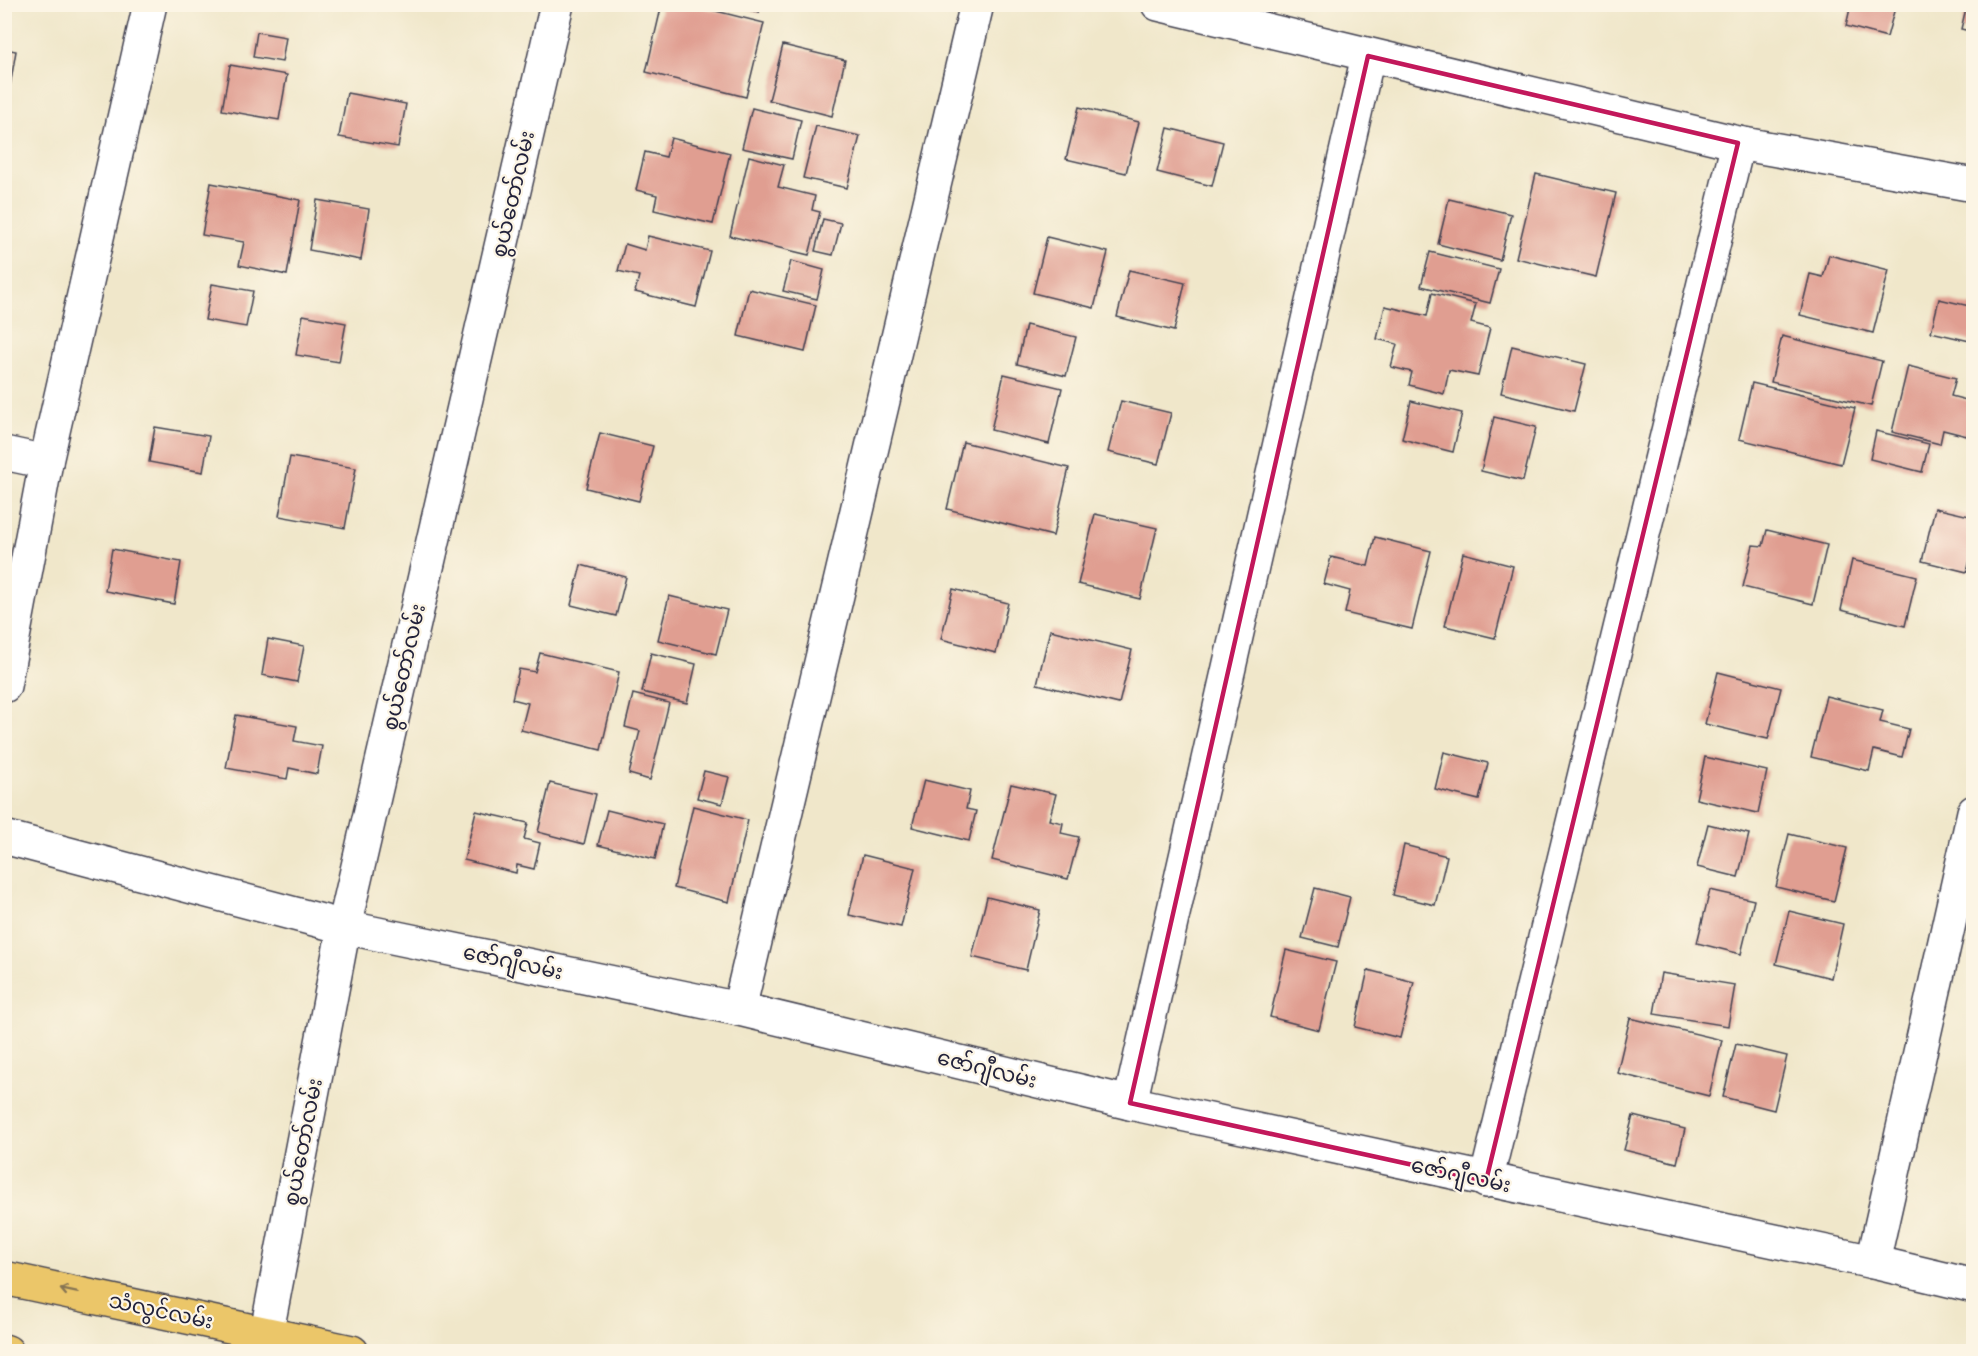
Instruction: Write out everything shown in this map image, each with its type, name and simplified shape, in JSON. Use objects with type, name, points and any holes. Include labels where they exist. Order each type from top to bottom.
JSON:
[{"type":"main road","name":"သံလွင်လမ်း","points":[[4,1278],[265,1342],[352,1352]]},
{"type":"street","points":[[4,686],[46,462],[150,4]]},
{"type":"street","name":"စွယ်တော်လမ်း","points":[[265,1342],[344,927],[557,4]]},
{"type":"street","points":[[739,1009],[977,4]]},
{"type":"street","points":[[1158,4],[1738,143],[1974,185]]},
{"type":"street","points":[[1130,1103],[1368,56]]},
{"type":"street","points":[[1486,1181],[1738,143]]},
{"type":"street","points":[[4,453],[46,462]]},
{"type":"street","points":[[1873,1262],[1964,894],[1974,812]]},
{"type":"street","name":"ဇော်ဂျီလမ်း","points":[[4,837],[344,927],[739,1009],[1130,1103],[1873,1262],[1974,1286]]},
{"type":"highlighted area","points":[[1368,56],[1738,143],[1486,1181],[1130,1103]]},
{"type":"building","points":[[662,4],[688,4],[764,23],[746,97],[646,72]]},
{"type":"building","points":[[730,4],[761,4],[759,13]]},
{"type":"building","points":[[1851,4],[1896,4],[1887,37],[1846,26]]},
{"type":"building","points":[[1967,4],[1974,4],[1974,32],[1961,29]]},
{"type":"building","points":[[257,32],[286,37],[282,62],[253,57]]},
{"type":"building","points":[[783,45],[845,60],[832,116],[769,100]]},
{"type":"building","points":[[5,49],[16,51],[9,92],[5,92]]},
{"type":"building","points":[[230,65],[287,75],[279,120],[222,110]]},
{"type":"building","points":[[347,93],[406,104],[398,147],[339,137]]},
{"type":"building","points":[[1079,107],[1139,122],[1126,173],[1066,159]]},
{"type":"building","points":[[752,108],[801,120],[792,159],[742,148]]},
{"type":"building","points":[[816,126],[860,136],[847,188],[803,178]]},
{"type":"building","points":[[1168,128],[1223,142],[1212,186],[1157,172]]},
{"type":"building","points":[[671,138],[730,153],[713,224],[654,210],[657,195],[636,190],[645,152],[666,157]]},
{"type":"building","points":[[749,156],[784,165],[778,187],[815,196],[812,210],[820,212],[809,255],[730,236]]},
{"type":"building","points":[[1536,174],[1616,193],[1596,277],[1516,258]]},
{"type":"building","points":[[211,183],[300,200],[287,275],[239,265],[244,242],[202,235]]},
{"type":"building","points":[[1449,199],[1511,214],[1500,260],[1438,244]]},
{"type":"building","points":[[317,200],[369,209],[361,260],[309,250]]},
{"type":"building","points":[[823,219],[841,223],[833,255],[815,251]]},
{"type":"building","points":[[648,236],[710,251],[696,307],[635,292],[639,276],[618,271],[625,244],[645,250]]},
{"type":"building","points":[[1047,237],[1108,252],[1094,308],[1033,293]]},
{"type":"building","points":[[1430,252],[1499,269],[1490,303],[1421,286]]},
{"type":"building","points":[[1829,255],[1889,270],[1873,333],[1800,315],[1810,274],[1823,277]]},
{"type":"building","points":[[791,261],[824,270],[817,299],[783,291]]},
{"type":"building","points":[[1129,270],[1185,283],[1174,331],[1117,317]]},
{"type":"building","points":[[212,284],[253,291],[246,327],[205,320]]},
{"type":"building","points":[[749,289],[816,305],[805,352],[738,336]]},
{"type":"building","points":[[1432,293],[1476,304],[1471,323],[1490,328],[1478,376],[1449,370],[1444,394],[1409,385],[1412,372],[1391,367],[1397,344],[1377,339],[1385,306],[1427,316]]},
{"type":"building","points":[[1939,299],[1974,307],[1974,342],[1931,332]]},
{"type":"building","points":[[303,315],[346,323],[339,362],[296,355]]},
{"type":"building","points":[[1026,325],[1076,337],[1066,376],[1017,364]]},
{"type":"building","points":[[1782,336],[1882,361],[1871,406],[1771,382]]},
{"type":"building","points":[[1512,346],[1586,364],[1574,411],[1501,393]]},
{"type":"building","points":[[1908,366],[1956,378],[1951,396],[1974,402],[1967,436],[1943,430],[1940,444],[1892,432]]},
{"type":"building","points":[[1004,374],[1062,388],[1049,444],[991,430]]},
{"type":"building","points":[[1752,383],[1855,408],[1841,464],[1739,439]]},
{"type":"building","points":[[1121,401],[1171,413],[1158,464],[1108,452]]},
{"type":"building","points":[[1411,401],[1462,413],[1453,452],[1402,439]]},
{"type":"building","points":[[1494,417],[1536,427],[1523,481],[1481,471]]},
{"type":"building","points":[[155,427],[209,436],[203,472],[149,462]]},
{"type":"building","points":[[1876,431],[1929,444],[1922,472],[1870,459]]},
{"type":"building","points":[[600,433],[653,446],[639,501],[586,488]]},
{"type":"building","points":[[963,442],[1069,468],[1053,536],[947,509]]},
{"type":"building","points":[[290,457],[356,468],[345,528],[279,516]]},
{"type":"building","points":[[1935,508],[1974,517],[1974,544],[1967,572],[1922,561]]},
{"type":"building","points":[[1095,514],[1157,528],[1140,599],[1078,584]]},
{"type":"building","points":[[1767,530],[1827,545],[1813,604],[1743,587],[1753,545],[1763,546]]},
{"type":"building","points":[[1375,537],[1431,551],[1412,629],[1345,613],[1350,591],[1324,584],[1331,557],[1368,566]]},
{"type":"building","points":[[112,549],[181,562],[174,604],[105,591]]},
{"type":"building","points":[[1463,553],[1513,566],[1495,638],[1445,626]]},
{"type":"building","points":[[1852,560],[1917,576],[1905,626],[1841,610]]},
{"type":"building","points":[[581,565],[626,577],[616,616],[571,605]]},
{"type":"building","points":[[953,589],[1008,603],[996,653],[941,639]]},
{"type":"building","points":[[669,596],[727,610],[716,654],[658,640]]},
{"type":"building","points":[[1050,630],[1132,650],[1119,704],[1037,684]]},
{"type":"building","points":[[268,639],[304,646],[297,682],[262,675]]},
{"type":"building","points":[[540,653],[619,672],[601,750],[521,730],[528,703],[512,699],[519,669],[535,672]]},
{"type":"building","points":[[651,653],[696,664],[687,703],[642,692]]},
{"type":"building","points":[[1718,672],[1781,688],[1768,739],[1705,724]]},
{"type":"building","points":[[633,694],[669,703],[650,780],[629,774],[640,731],[625,727]]},
{"type":"building","points":[[1826,696],[1883,710],[1880,722],[1909,729],[1902,757],[1874,750],[1869,771],[1811,757]]},
{"type":"building","points":[[236,715],[297,726],[294,741],[322,746],[317,774],[289,768],[287,779],[226,768]]},
{"type":"building","points":[[1444,752],[1488,763],[1479,800],[1435,789]]},
{"type":"building","points":[[1705,757],[1767,771],[1758,813],[1696,799]]},
{"type":"building","points":[[704,771],[729,777],[722,804],[697,798]]},
{"type":"building","points":[[924,780],[970,791],[966,809],[976,811],[969,841],[912,827]]},
{"type":"building","points":[[550,783],[596,794],[584,844],[538,832]]},
{"type":"building","points":[[1011,784],[1056,794],[1049,820],[1063,823],[1061,833],[1079,837],[1068,879],[992,860]]},
{"type":"building","points":[[693,806],[748,820],[729,902],[674,888]]},
{"type":"building","points":[[607,810],[663,824],[655,859],[598,845]]},
{"type":"building","points":[[476,811],[528,823],[524,839],[540,843],[534,869],[517,865],[516,873],[464,860]]},
{"type":"building","points":[[1708,824],[1749,834],[1738,877],[1697,867]]},
{"type":"building","points":[[1789,834],[1847,848],[1834,901],[1776,887]]},
{"type":"building","points":[[1404,845],[1447,856],[1435,905],[1393,895]]},
{"type":"building","points":[[863,855],[915,868],[901,927],[849,915]]},
{"type":"building","points":[[1315,888],[1350,897],[1338,947],[1302,938]]},
{"type":"building","points":[[1710,890],[1754,900],[1741,954],[1697,943]]},
{"type":"building","points":[[987,897],[1040,910],[1026,970],[972,957]]},
{"type":"building","points":[[1789,911],[1843,924],[1831,978],[1776,964]]},
{"type":"building","points":[[1286,950],[1336,962],[1319,1030],[1270,1017]]},
{"type":"building","points":[[1368,970],[1414,982],[1400,1038],[1355,1027]]},
{"type":"building","points":[[1661,973],[1735,985],[1728,1026],[1654,1014]]},
{"type":"building","points":[[1630,1018],[1722,1040],[1709,1096],[1617,1073]]},
{"type":"building","points":[[1736,1044],[1787,1056],[1774,1110],[1723,1097]]},
{"type":"building","points":[[1633,1116],[1685,1129],[1677,1163],[1624,1150]]}]
